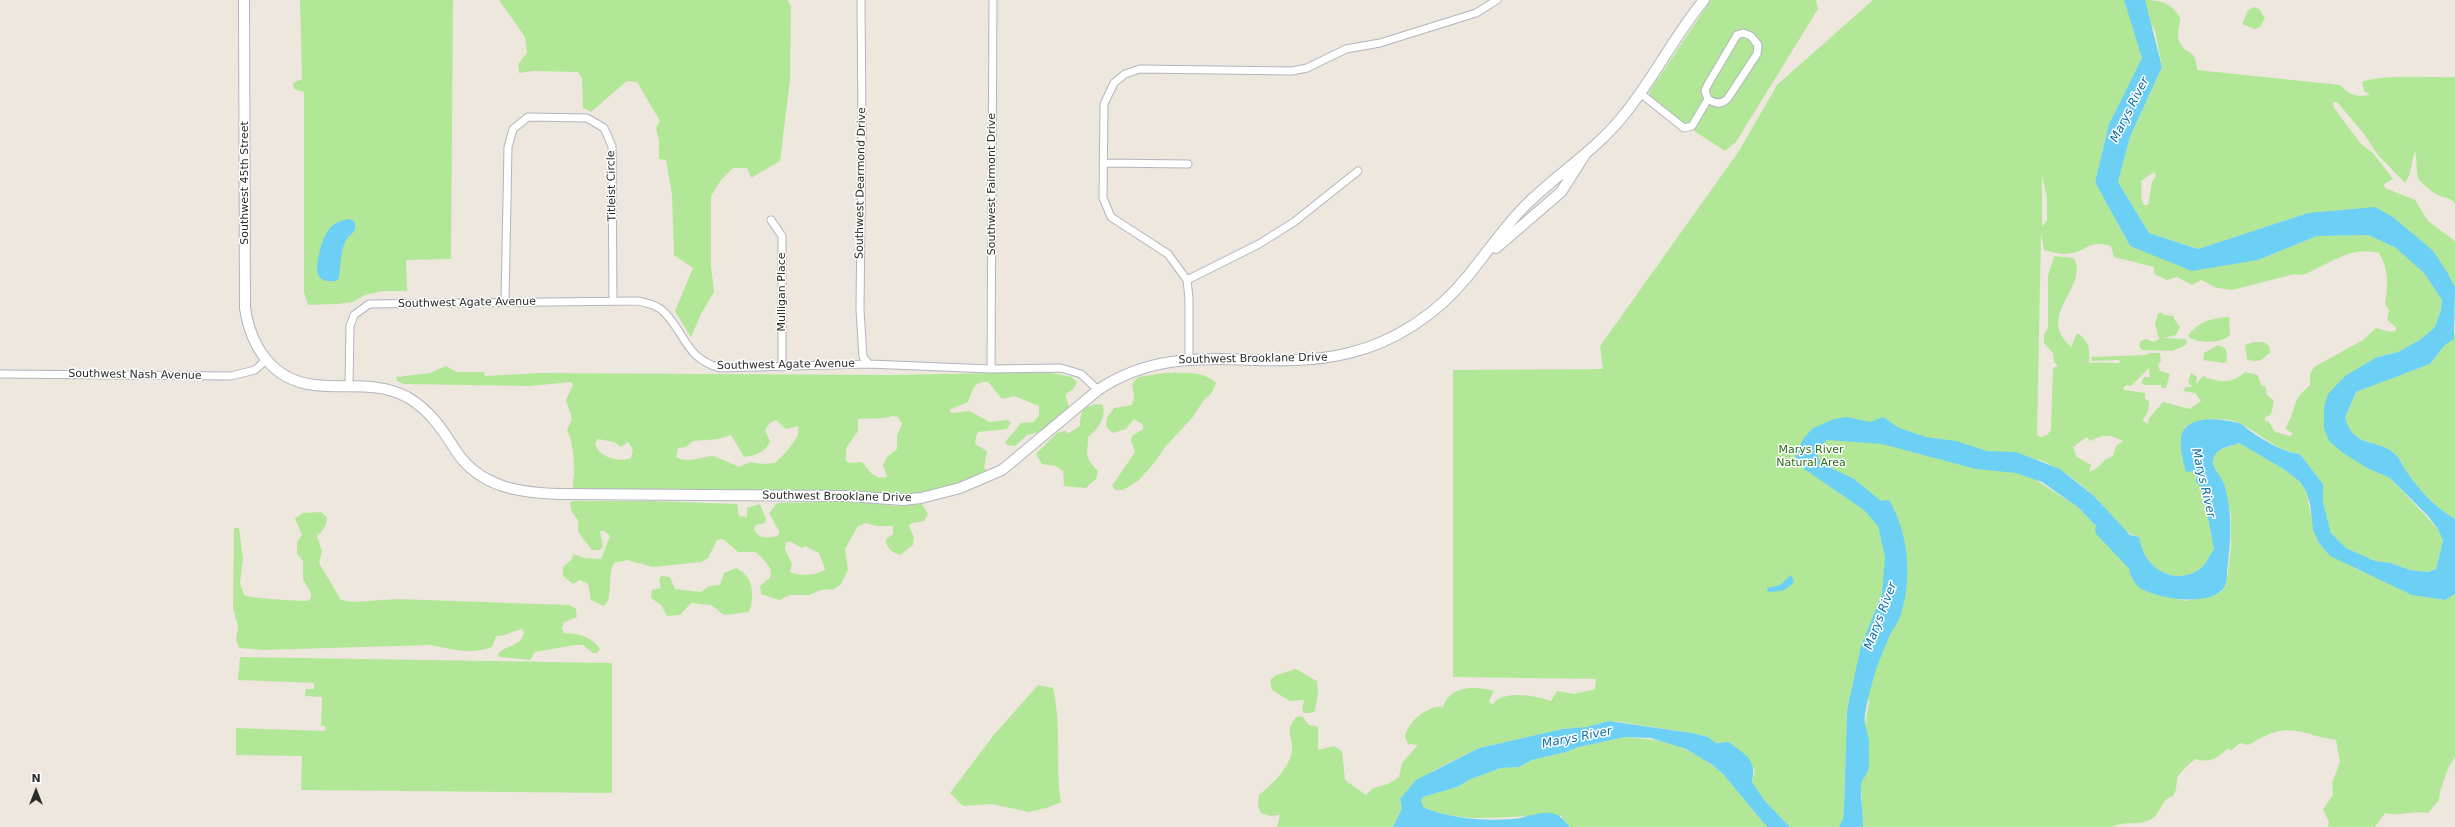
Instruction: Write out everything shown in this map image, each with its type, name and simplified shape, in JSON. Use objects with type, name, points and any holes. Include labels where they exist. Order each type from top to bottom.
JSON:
[{"type":"street","name":"Southwest 45th Street","points":[[244,0],[245,308],[250,335],[266,360]]},
{"type":"street","name":"Southwest Dearmond Drive","points":[[861,0],[862,125],[860,310],[863,357],[869,364]]},
{"type":"street","name":"Southwest Fairmont Drive","points":[[991,369],[993,0]]},
{"type":"street","points":[[1189,358],[1189,298],[1187,280],[1168,254],[1112,216],[1103,198],[1104,104],[1114,83],[1125,74],[1140,69],[1292,71],[1307,68],[1346,49],[1380,43],[1476,13],[1497,0]]},
{"type":"street","name":"Southwest Brooklane Drive","points":[[266,360],[277,370],[302,382],[315,385],[373,386],[407,398],[434,419],[469,467],[490,482],[518,492],[560,494],[848,496],[903,500],[960,488],[1002,470],[1098,390],[1114,379],[1139,368],[1160,362],[1189,358],[1302,360],[1332,357],[1363,349],[1384,341],[1422,320],[1453,293],[1526,205],[1584,155],[1618,123],[1704,0]]},
{"type":"street","points":[[1743,33],[1751,36],[1758,45],[1757,54],[1728,98],[1724,103],[1717,103],[1708,99],[1705,91],[1707,86],[1737,35],[1743,33]]},
{"type":"street","points":[[1640,93],[1684,128],[1694,123],[1708,99]]},
{"type":"street","name":"Titleist Circle","points":[[505,302],[508,147],[513,129],[528,118],[587,118],[604,128],[612,146],[613,301]]},
{"type":"street","name":"Southwest Brooklane Drive","points":[[1479,262],[1544,209],[1560,192],[1579,166],[1584,155]]},
{"type":"street","points":[[1103,162],[1188,164]]},
{"type":"street","points":[[1187,280],[1258,244],[1294,222],[1358,171]]},
{"type":"street","name":"Mulligan Place","points":[[771,220],[782,236],[782,367]]},
{"type":"street","name":"Southwest Agate Avenue","points":[[349,385],[350,326],[354,315],[369,304],[638,301],[652,304],[664,312],[686,345],[706,364],[720,368],[869,364],[991,369],[1068,369],[1081,374],[1098,390]]},
{"type":"street","name":"Southwest Nash Avenue","points":[[0,374],[231,376],[255,370],[266,360]]},
{"type":"green space","points":[[300,0],[453,0],[451,259],[406,260],[407,291],[383,291],[365,295],[353,302],[308,305],[304,292],[304,92],[294,89],[293,83],[302,79]]},
{"type":"green space","points":[[499,0],[787,0],[791,6],[790,80],[780,161],[751,178],[747,168],[733,168],[721,180],[711,196],[711,266],[714,292],[702,312],[691,337],[675,311],[693,268],[674,255],[672,194],[666,160],[659,159],[659,141],[656,128],[660,121],[637,82],[627,81],[591,112],[583,108],[582,78],[578,72],[533,71],[519,73],[518,64],[527,53],[525,37]]},
{"type":"green space","points":[[1711,0],[1816,0],[1818,9],[1736,142],[1725,151],[1679,121],[1650,96],[1649,92]]},
{"type":"green space","name":"Marys River Natural Area","points":[[1873,0],[2128,0],[2149,45],[2109,124],[2095,182],[2130,246],[2258,260],[2317,236],[2368,235],[2396,248],[2406,255],[2424,273],[2442,300],[2441,310],[2435,327],[2421,339],[2398,352],[2377,357],[2324,407],[2367,468],[2390,478],[2438,529],[2443,541],[2436,569],[2428,572],[2410,570],[2391,563],[2375,561],[2346,548],[2331,533],[2323,502],[2323,484],[2300,454],[2276,446],[2247,427],[2233,421],[2212,419],[2197,422],[2185,427],[2193,471],[2197,477],[2195,481],[2202,488],[2214,549],[2204,565],[2197,571],[2189,574],[2174,576],[2158,570],[2146,557],[2139,537],[2132,535],[2120,526],[2094,496],[2060,470],[2037,459],[2036,480],[2079,508],[2109,540],[2124,548],[2135,567],[2170,597],[2186,601],[2221,592],[2226,585],[2231,547],[2231,515],[2223,482],[2213,466],[2213,458],[2217,451],[2239,443],[2285,470],[2300,482],[2306,491],[2314,530],[2319,543],[2356,569],[2432,598],[2445,600],[2455,594],[2455,757],[2449,766],[2440,791],[2439,800],[2428,813],[2385,813],[2375,827],[2328,827],[2329,822],[2323,809],[2333,795],[2332,783],[2340,762],[2336,740],[2291,730],[2275,732],[2248,745],[2240,743],[2232,750],[2227,749],[2213,759],[2205,761],[2196,759],[2179,775],[2176,790],[2173,796],[2169,797],[2164,802],[2156,815],[2148,821],[2122,824],[2112,827],[1863,827],[1861,782],[1868,771],[1865,725],[1869,701],[1853,683],[1847,710],[1844,808],[1843,819],[1839,827],[1790,827],[1764,800],[1752,782],[1755,770],[1729,742],[1715,743],[1708,737],[1692,733],[1609,721],[1586,727],[1562,729],[1479,748],[1434,770],[1400,799],[1402,808],[1393,827],[1277,827],[1280,815],[1271,816],[1261,813],[1258,806],[1259,795],[1280,775],[1291,757],[1292,745],[1290,726],[1296,717],[1302,716],[1309,725],[1318,727],[1318,750],[1334,746],[1342,751],[1345,780],[1366,795],[1373,788],[1388,784],[1399,777],[1402,763],[1418,745],[1408,744],[1405,737],[1414,720],[1431,709],[1443,707],[1446,700],[1457,691],[1479,688],[1494,691],[1489,701],[1492,705],[1497,700],[1511,695],[1537,697],[1551,701],[1557,691],[1574,694],[1595,689],[1596,679],[1453,677],[1453,370],[1603,369],[1600,346],[1739,151],[1777,85]],"holes":[[[2042,176],[2047,198],[2047,221],[2042,226]],[[2041,233],[2044,250],[2069,254],[2090,246],[2104,244],[2111,246],[2114,257],[2154,267],[2154,274],[2167,280],[2177,277],[2192,285],[2201,280],[2217,288],[2232,290],[2295,274],[2302,275],[2349,254],[2368,251],[2379,253],[2385,266],[2387,278],[2385,304],[2389,310],[2387,320],[2396,327],[2396,330],[2391,332],[2376,328],[2363,340],[2314,367],[2310,374],[2310,385],[2298,398],[2286,429],[2293,434],[2290,436],[2275,432],[2269,422],[2265,421],[2265,417],[2271,415],[2274,401],[2267,395],[2265,386],[2261,385],[2258,375],[2245,372],[2235,379],[2225,381],[2214,380],[2203,376],[2196,384],[2197,377],[2191,373],[2188,382],[2192,387],[2186,387],[2183,391],[2195,393],[2201,401],[2190,409],[2163,402],[2149,418],[2148,424],[2142,420],[2147,414],[2149,406],[2149,401],[2145,399],[2145,393],[2124,390],[2123,388],[2127,385],[2131,386],[2149,368],[2150,377],[2144,377],[2141,383],[2145,385],[2161,385],[2162,388],[2166,388],[2170,374],[2160,371],[2158,365],[2161,361],[2160,353],[2091,357],[2092,361],[2119,360],[2120,363],[2089,363],[2087,343],[2077,333],[2071,347],[2061,334],[2058,322],[2063,304],[2073,286],[2077,267],[2074,258],[2054,256],[2048,276],[2048,328],[2044,334],[2044,343],[2053,353],[2054,362],[2058,366],[2053,368],[2051,430],[2047,435],[2040,437],[2037,435]],[[2102,436],[2111,436],[2123,441],[2116,446],[2113,456],[2106,459],[2096,469],[2089,472],[2091,465],[2077,457],[2073,447],[2087,437],[2090,441]]]},
{"type":"green space","points":[[2139,0],[2162,2],[2167,4],[2176,12],[2180,18],[2178,34],[2180,43],[2195,58],[2197,70],[2340,85],[2351,94],[2361,96],[2371,95],[2364,91],[2362,82],[2371,80],[2394,77],[2455,77],[2455,204],[2453,201],[2434,193],[2419,180],[2417,175],[2415,150],[2409,176],[2405,183],[2378,155],[2364,134],[2337,102],[2333,102],[2334,108],[2361,144],[2373,153],[2393,179],[2384,184],[2385,188],[2415,200],[2428,221],[2455,241],[2455,287],[2434,252],[2393,217],[2308,213],[2198,249],[2149,233],[2118,182],[2130,137],[2162,67],[2155,31]],"holes":[[[2154,172],[2156,176],[2152,182],[2148,205],[2144,205],[2141,181]]]},
{"type":"green space","points":[[2254,7],[2259,9],[2265,18],[2260,27],[2255,29],[2242,24],[2248,10]]},
{"type":"green space","points":[[2158,313],[2162,313],[2164,315],[2174,316],[2174,319],[2180,327],[2176,335],[2163,338],[2184,339],[2187,340],[2186,345],[2172,351],[2142,350],[2139,346],[2141,341],[2146,339],[2154,342],[2159,339],[2155,324]]},
{"type":"green space","points":[[2229,317],[2230,335],[2226,338],[2202,342],[2191,339],[2188,336],[2200,324],[2217,318]]},
{"type":"green space","points":[[2455,333],[2455,519],[2441,510],[2422,492],[2397,456],[2383,446],[2362,440],[2355,435],[2350,429],[2345,418],[2356,392],[2430,364],[2445,345],[2453,339]]},
{"type":"green space","points":[[2253,342],[2264,342],[2269,346],[2270,352],[2265,357],[2257,361],[2247,359],[2245,345]]},
{"type":"green space","points":[[2218,345],[2226,349],[2227,361],[2224,363],[2203,360],[2204,353]]},
{"type":"green space","points":[[446,366],[457,372],[484,372],[485,376],[540,373],[891,375],[1047,372],[1072,377],[1077,383],[1073,389],[1066,394],[1069,406],[1068,410],[1043,431],[1027,435],[1015,446],[1007,445],[1005,442],[1021,423],[1034,422],[1039,415],[1039,406],[1014,396],[1002,399],[988,382],[979,383],[976,385],[968,402],[949,410],[952,413],[969,411],[990,422],[1007,420],[1011,422],[1007,429],[978,432],[976,436],[975,444],[987,451],[984,468],[987,470],[966,481],[944,488],[897,495],[575,491],[573,484],[573,451],[567,430],[572,419],[566,400],[573,385],[571,382],[530,386],[404,384],[397,381],[396,377],[430,373]],"holes":[[[893,416],[898,417],[902,424],[897,436],[897,449],[887,457],[883,465],[887,477],[879,478],[872,474],[862,462],[850,463],[846,461],[846,448],[858,431],[858,419],[885,418]],[[776,420],[786,429],[798,426],[798,431],[795,441],[783,456],[775,463],[763,464],[750,462],[739,467],[714,456],[690,460],[676,457],[678,448],[686,447],[693,441],[719,439],[731,435],[744,457],[752,456],[766,448],[770,441],[765,430],[770,423]],[[598,439],[614,442],[621,447],[628,442],[633,450],[631,458],[621,460],[610,458],[600,452],[595,443]]]},
{"type":"green space","points":[[1164,373],[1199,374],[1216,383],[1211,394],[1204,400],[1192,418],[1165,447],[1155,462],[1138,481],[1123,490],[1115,490],[1112,486],[1135,452],[1131,440],[1132,436],[1143,429],[1143,425],[1134,419],[1126,429],[1113,433],[1106,427],[1107,418],[1114,408],[1132,405],[1134,397],[1132,384],[1138,377]]},
{"type":"green space","points":[[1099,404],[1103,405],[1104,410],[1102,419],[1098,427],[1088,437],[1087,452],[1088,459],[1098,471],[1096,479],[1086,488],[1064,486],[1063,471],[1055,466],[1042,464],[1036,454],[1057,433],[1065,431],[1069,433],[1080,426],[1081,416],[1084,410],[1090,406]]},
{"type":"green space","points":[[653,501],[737,504],[739,516],[747,517],[747,508],[760,504],[766,519],[765,523],[756,525],[754,529],[758,535],[765,537],[779,535],[779,531],[769,513],[777,503],[863,501],[895,506],[922,504],[928,514],[924,521],[912,523],[909,526],[914,537],[913,545],[900,555],[890,549],[886,542],[886,539],[893,534],[893,526],[876,526],[866,523],[858,526],[845,549],[848,570],[841,584],[834,589],[821,590],[809,595],[790,595],[779,600],[761,594],[760,586],[770,577],[771,574],[769,566],[755,552],[738,552],[723,539],[717,540],[708,558],[701,562],[653,567],[627,560],[614,563],[611,574],[609,598],[604,606],[591,600],[588,584],[580,580],[573,584],[563,576],[563,567],[572,559],[573,554],[584,558],[601,559],[610,536],[604,531],[600,531],[603,547],[600,550],[592,550],[578,532],[578,522],[572,512],[570,502]],"holes":[[[786,542],[791,542],[802,548],[805,546],[819,553],[825,569],[818,573],[808,575],[790,572],[792,564],[785,549]]]},
{"type":"green space","points":[[321,512],[327,517],[324,528],[317,536],[322,551],[319,563],[341,600],[353,602],[397,599],[569,605],[576,609],[577,617],[564,622],[562,629],[564,633],[589,638],[600,649],[597,653],[593,653],[583,645],[575,645],[535,652],[530,660],[500,657],[498,654],[501,651],[520,641],[524,632],[522,629],[496,636],[492,647],[476,651],[453,650],[430,645],[263,650],[239,648],[236,640],[238,626],[233,608],[234,528],[239,528],[243,559],[240,583],[244,595],[307,601],[311,598],[311,594],[303,579],[303,561],[297,554],[297,542],[302,535],[295,518],[303,513]]},
{"type":"green space","points":[[736,568],[746,576],[752,587],[752,600],[749,612],[724,615],[711,605],[691,603],[680,615],[667,616],[661,605],[651,598],[652,590],[661,588],[659,580],[661,576],[670,577],[675,589],[701,592],[709,586],[720,585],[724,573]]},
{"type":"green space","points":[[240,657],[612,663],[612,793],[301,790],[302,756],[236,755],[236,728],[325,731],[325,726],[321,726],[322,697],[305,696],[306,689],[314,689],[314,683],[238,680]]},
{"type":"green space","points":[[1296,669],[1317,681],[1318,694],[1315,711],[1310,713],[1304,713],[1302,710],[1304,700],[1290,701],[1272,690],[1270,680],[1276,675]]},
{"type":"green space","points":[[1038,685],[1053,688],[1056,702],[1058,774],[1061,802],[1046,808],[1029,812],[992,804],[963,806],[950,793],[993,736]]},
{"type":"green space","points":[[1625,737],[1666,741],[1700,756],[1723,774],[1767,827],[1570,827],[1561,816],[1474,818],[1440,813],[1423,807],[1420,800],[1423,797],[1457,787],[1471,779],[1501,768],[1519,767],[1532,760],[1566,752],[1579,747]]},
{"type":"water","points":[[2124,0],[2145,0],[2162,67],[2130,137],[2118,182],[2149,233],[2198,249],[2308,213],[2375,207],[2393,217],[2434,252],[2447,272],[2455,287],[2454,339],[2445,345],[2430,364],[2356,392],[2345,418],[2350,429],[2355,435],[2362,440],[2383,446],[2397,456],[2422,492],[2441,510],[2455,519],[2455,594],[2445,600],[2412,595],[2330,556],[2319,543],[2313,530],[2310,504],[2306,491],[2300,482],[2285,470],[2239,443],[2218,451],[2213,461],[2214,467],[2223,480],[2229,505],[2230,538],[2226,584],[2219,593],[2209,597],[2185,599],[2159,595],[2140,588],[2134,582],[2129,570],[2135,567],[2124,548],[2109,540],[2079,508],[2042,482],[2016,473],[1976,469],[1882,444],[1827,440],[1818,450],[1818,456],[1821,463],[1854,479],[1881,501],[1889,500],[1896,513],[1905,542],[1908,573],[1907,588],[1900,617],[1880,659],[1871,686],[1865,714],[1865,722],[1869,739],[1869,761],[1867,774],[1861,785],[1863,827],[1839,827],[1843,819],[1844,808],[1847,710],[1861,646],[1882,594],[1885,557],[1878,526],[1864,510],[1797,464],[1795,453],[1804,438],[1813,428],[1834,419],[1847,417],[1870,422],[1883,417],[1899,428],[1926,437],[1956,441],[1987,451],[2016,452],[2060,469],[2094,496],[2130,535],[2139,537],[2146,557],[2158,570],[2166,574],[2181,576],[2197,571],[2204,565],[2214,549],[2202,488],[2195,481],[2197,477],[2193,471],[2186,472],[2181,447],[2183,431],[2188,425],[2204,420],[2213,419],[2230,421],[2242,425],[2275,446],[2300,454],[2323,484],[2323,502],[2331,533],[2346,548],[2375,561],[2391,563],[2410,570],[2428,572],[2436,569],[2443,541],[2438,529],[2428,516],[2390,478],[2367,468],[2343,453],[2329,441],[2324,428],[2324,407],[2328,394],[2345,376],[2377,357],[2398,352],[2421,339],[2435,327],[2441,310],[2442,300],[2424,273],[2396,248],[2368,235],[2317,236],[2258,260],[2192,271],[2130,246],[2095,182],[2109,124],[2142,58]]},
{"type":"water","points":[[349,219],[354,221],[355,228],[344,245],[339,278],[336,281],[326,281],[320,277],[317,270],[321,246],[326,233],[330,228],[341,221]]},
{"type":"water","points":[[1791,575],[1794,582],[1788,588],[1768,592],[1767,588],[1780,585]]},
{"type":"water","points":[[1609,721],[1692,733],[1708,737],[1716,743],[1729,742],[1749,758],[1753,768],[1752,782],[1764,800],[1790,827],[1767,827],[1723,774],[1711,764],[1686,749],[1651,738],[1625,737],[1579,747],[1566,752],[1532,760],[1519,767],[1501,768],[1471,779],[1457,787],[1423,797],[1421,800],[1423,807],[1458,817],[1497,820],[1551,813],[1560,816],[1570,827],[1393,827],[1402,808],[1400,799],[1416,780],[1479,748],[1562,729],[1586,727]]},
{"type":"waterway","name":"Marys River","points":[[2102,530],[2139,569],[2147,574]]}]
